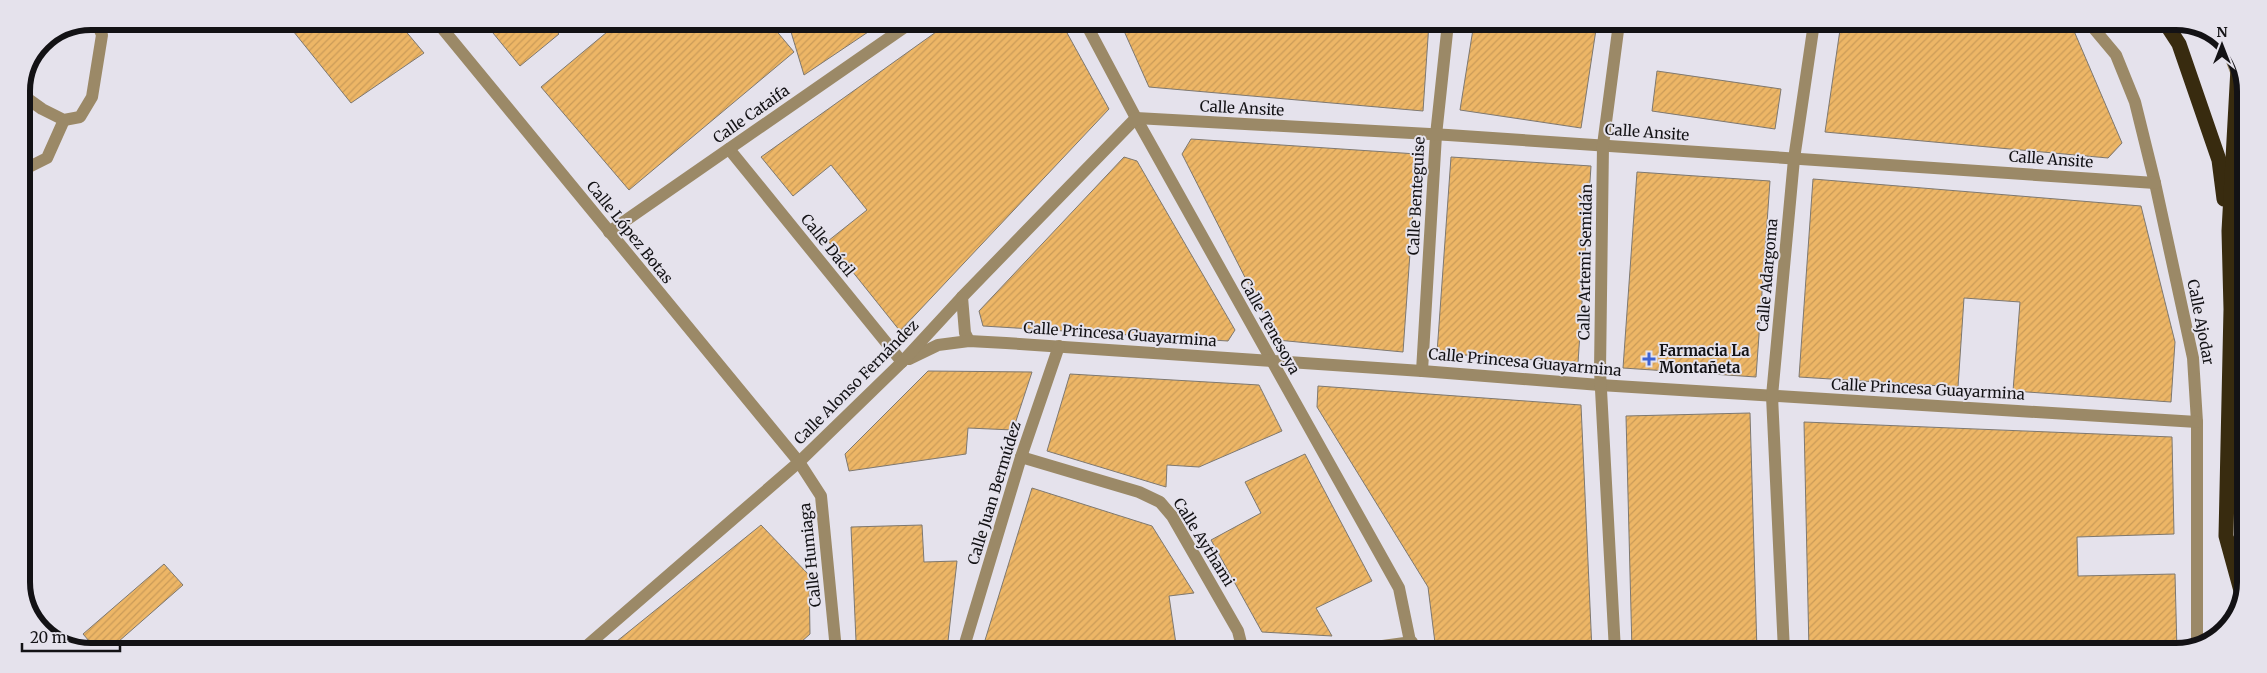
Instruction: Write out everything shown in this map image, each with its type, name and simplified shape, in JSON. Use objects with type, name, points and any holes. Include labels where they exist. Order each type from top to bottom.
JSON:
[{"type":"highway","points":[[2170,30],[2179,44],[2218,160],[2229,231]]},
{"type":"highway","points":[[2237,91],[2229,231],[2231,309],[2226,536],[2237,576]]},
{"type":"street","points":[[30,100],[64,120],[80,117],[92,97],[102,35],[100,30]]},
{"type":"street","name":"Calle López Botas","points":[[444,30],[799,462]]},
{"type":"street","name":"Calle Cataifa","points":[[609,232],[900,30]]},
{"type":"street","name":"Calle Tenesoya","points":[[1089,30],[1136,118],[1399,588],[1411,643]]},
{"type":"street","name":"Calle Benteguise","points":[[1422,371],[1436,134],[1447,30]]},
{"type":"street","name":"Calle Artemi Semidán","points":[[1615,643],[1600,385],[1603,145],[1618,30]]},
{"type":"street","name":"Calle Adargoma","points":[[1784,643],[1772,396],[1794,159],[1813,30]]},
{"type":"street","name":"Calle Ajodar","points":[[2095,30],[2116,55],[2135,102],[2155,182],[2193,358],[2198,422],[2198,639]]},
{"type":"street","name":"Calle Ansite","points":[[1136,118],[1436,134],[2155,182]]},
{"type":"street","name":"Calle Alonso Fernández","points":[[590,643],[799,462],[902,362],[962,297],[1136,118]]},
{"type":"street","points":[[30,166],[47,158],[64,120]]},
{"type":"street","name":"Calle Dácil","points":[[729,148],[902,362]]},
{"type":"street","points":[[962,297],[965,333],[969,342]]},
{"type":"street","name":"Calle Princesa Guayarmina","points":[[902,362],[938,345],[969,342],[1058,346],[1600,385],[2198,422]]},
{"type":"street","name":"Calle Juan Bermúdez","points":[[965,643],[1021,457],[1058,346]]},
{"type":"street","name":"Calle Aythami","points":[[1021,457],[1139,492],[1160,502],[1172,516],[1238,631],[1241,643]]},
{"type":"street","name":"Calle Humiaga","points":[[799,462],[821,496],[835,643]]},
{"type":"building","points":[[292,30],[405,30],[424,53],[351,103]]},
{"type":"building","points":[[491,30],[555,30],[559,34],[520,66]]},
{"type":"building","points":[[609,30],[776,30],[794,52],[629,190],[541,87]]},
{"type":"building","points":[[790,30],[871,30],[804,75]]},
{"type":"building","points":[[939,30],[1065,30],[1109,109],[900,331],[828,241],[867,210],[831,165],[793,196],[761,157]]},
{"type":"building","points":[[1124,30],[1429,30],[1423,111],[1149,87]]},
{"type":"building","points":[[1473,30],[1596,30],[1581,128],[1460,110]]},
{"type":"building","points":[[1840,30],[2074,30],[2122,143],[2108,158],[1825,132]]},
{"type":"building","points":[[1657,71],[1781,89],[1775,129],[1652,111]]},
{"type":"building","points":[[1191,139],[1417,154],[1403,352],[1277,340],[1182,154]]},
{"type":"building","points":[[1124,157],[1137,161],[1235,330],[1228,341],[983,326],[979,311]]},
{"type":"building","points":[[1451,157],[1591,166],[1578,363],[1437,353]]},
{"type":"building","points":[[1637,172],[1770,181],[1756,377],[1623,368]]},
{"type":"building","points":[[1813,179],[2141,206],[2175,342],[2171,402],[2013,391],[2020,302],[1964,298],[1958,387],[1799,377]]},
{"type":"building","points":[[928,371],[1032,372],[1013,430],[968,428],[966,454],[849,471],[845,454]]},
{"type":"building","points":[[1070,374],[1259,385],[1282,431],[1199,467],[1167,465],[1166,487],[1047,451]]},
{"type":"building","points":[[1318,386],[1581,405],[1592,643],[1435,643],[1428,587],[1317,407]]},
{"type":"building","points":[[1750,413],[1757,643],[1632,643],[1626,416]]},
{"type":"building","points":[[1804,422],[2172,437],[2174,534],[2077,537],[2078,576],[2175,574],[2177,643],[1809,643]]},
{"type":"building","points":[[1305,454],[1372,581],[1316,608],[1332,636],[1262,632],[1211,540],[1261,513],[1245,482]]},
{"type":"building","points":[[1032,488],[1152,526],[1194,593],[1169,596],[1176,643],[984,643]]},
{"type":"building","points":[[761,525],[809,575],[810,634],[800,643],[615,643]]},
{"type":"building","points":[[922,525],[924,562],[957,561],[948,643],[863,643],[856,641],[851,527]]},
{"type":"building","points":[[164,564],[183,585],[117,643],[91,643],[83,634]]},
{"type":"place","name":"Farmacia La Montañeta","points":[[1649,359]]}]
